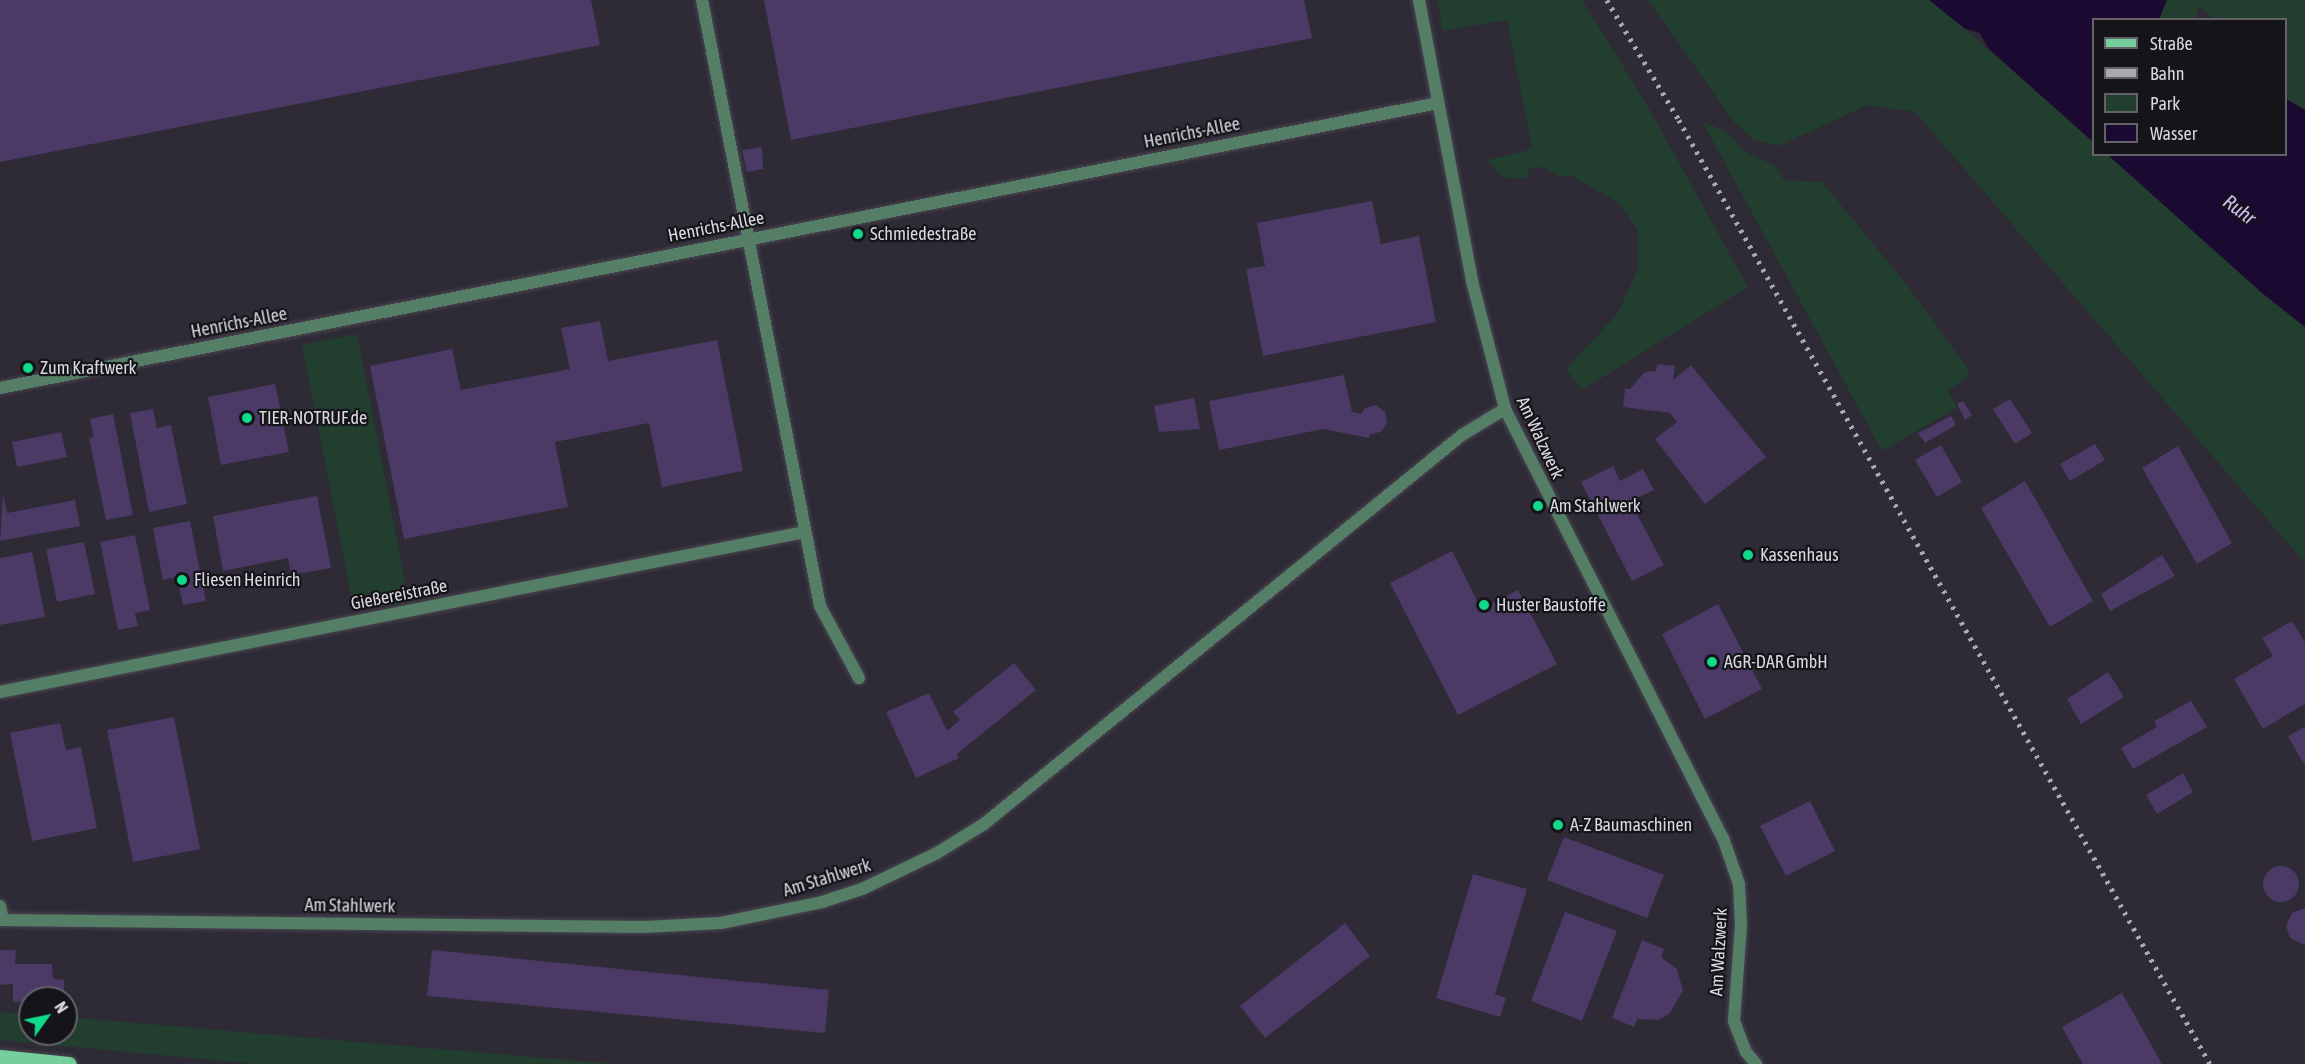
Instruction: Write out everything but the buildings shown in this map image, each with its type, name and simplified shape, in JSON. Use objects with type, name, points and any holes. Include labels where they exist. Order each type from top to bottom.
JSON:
[{"type":"main road","points":[[0,1057],[69,1064]]},
{"type":"street","points":[[702,0],[820,606],[859,678]]},
{"type":"street","name":"Am Walzwerk","points":[[1419,0],[1475,291],[1505,409],[1723,838],[1739,884],[1741,925],[1734,1021],[1746,1052],[1756,1064]]},
{"type":"street","name":"Henrichs-Allee","points":[[0,388],[1438,103]]},
{"type":"street","name":"Am Stahlwerk","points":[[1,920],[645,927],[721,923],[822,902],[862,889],[937,853],[984,824],[1461,435],[1505,409]]},
{"type":"street","name":"Gießereistraße","points":[[0,692],[805,532]]},
{"type":"street","points":[[0,906],[1,920]]},
{"type":"green space","points":[[1437,0],[1582,0],[1647,105],[1748,287],[1582,390],[1566,369],[1617,314],[1638,269],[1638,231],[1618,202],[1571,176],[1558,176],[1542,167],[1530,168],[1526,179],[1502,177],[1488,160],[1532,149],[1507,20],[1443,31]]},
{"type":"green space","points":[[1648,0],[1929,0],[2092,141],[2092,156],[2109,156],[2262,293],[2305,327],[2305,563],[1915,112],[1867,105],[1779,146],[1754,140],[1734,122]]},
{"type":"green space","points":[[2167,0],[2305,0],[2305,110],[2287,100],[2287,18],[2214,18],[2198,6],[2196,18],[2160,18]]},
{"type":"green space","points":[[1702,121],[1727,132],[1744,151],[1775,166],[1784,180],[1822,182],[1904,281],[1969,370],[1966,379],[1948,390],[1957,408],[1882,451]]},
{"type":"green space","points":[[357,334],[409,602],[354,611],[302,345]]},
{"type":"green space","points":[[0,1012],[18,1014],[18,1042],[0,1040]]},
{"type":"green space","points":[[78,1018],[615,1064],[256,1064],[64,1046],[78,1046]]},
{"type":"water","points":[[1929,0],[2167,0],[2159,18],[2092,18],[2092,141],[1988,48],[1980,33],[1964,28]]},
{"type":"water","name":"Ruhr","points":[[2287,100],[2305,110],[2305,327],[2262,293],[2109,156],[2287,156]]},
{"type":"railway","points":[[1607,0],[1679,120],[2210,1064]]},
{"type":"place","name":"Schmiedestraße","points":[[858,234]]},
{"type":"place","name":"Zum Kraftwerk","points":[[28,368]]},
{"type":"place","name":"TIER-NOTRUF.de","points":[[247,418]]},
{"type":"place","name":"Am Stahlwerk","points":[[1538,506]]},
{"type":"place","name":"Kassenhaus","points":[[1748,555]]},
{"type":"place","name":"Fliesen Heinrich","points":[[182,580]]},
{"type":"place","name":"Huster Baustoffe","points":[[1484,605]]},
{"type":"place","name":"AGR-DAR GmbH","points":[[1712,662]]},
{"type":"place","name":"A-Z Baumaschinen","points":[[1558,825]]}]
